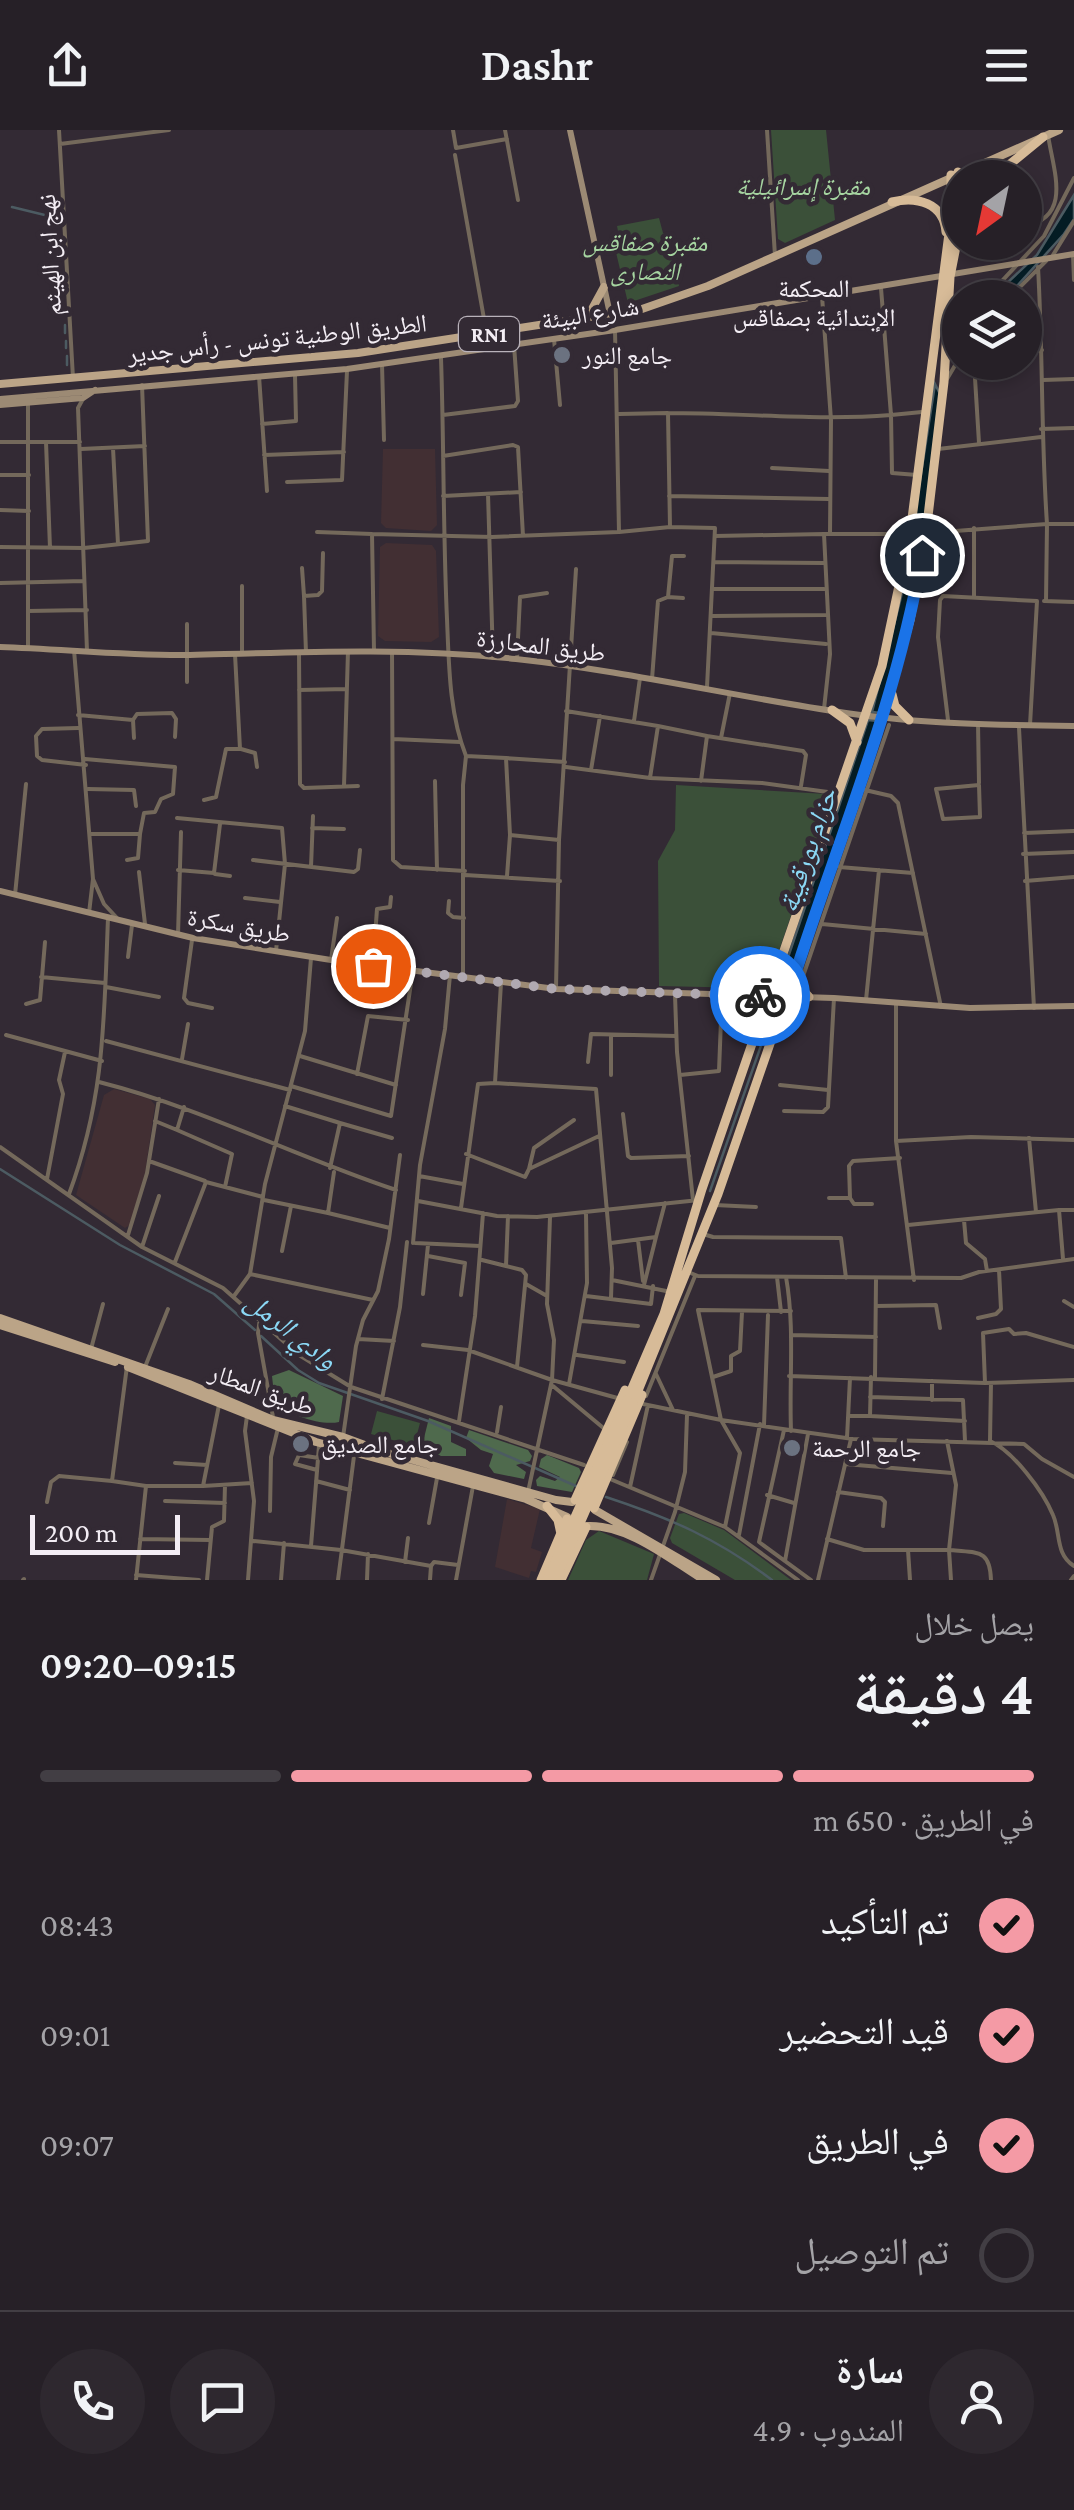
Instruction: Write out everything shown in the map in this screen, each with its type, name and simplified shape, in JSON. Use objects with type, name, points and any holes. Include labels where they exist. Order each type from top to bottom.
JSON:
[{"type":"highway","points":[[1015,160],[1045,136]]},
{"type":"highway","points":[[892,202],[916,200],[931,205],[942,218]]},
{"type":"highway","points":[[946,260],[946,280]]},
{"type":"highway","points":[[574,1501],[607,1431],[634,1402],[671,1292],[696,1200],[867,715],[893,624],[910,534],[924,412],[951,260]]},
{"type":"highway","points":[[594,1509],[692,1273],[702,1234],[884,720],[910,620],[926,533],[944,382]]},
{"type":"highway","points":[[892,687],[895,706],[906,719]]},
{"type":"highway","points":[[828,710],[850,723],[857,742]]},
{"type":"highway","points":[[795,973],[809,997]]},
{"type":"highway","points":[[744,995],[757,1006],[760,1021]]},
{"type":"highway","points":[[551,1580],[679,1307]]},
{"type":"highway","points":[[547,1506],[558,1520],[561,1535]]},
{"type":"highway","points":[[551,1580],[567,1518]]},
{"type":"highway","points":[[551,1580],[587,1526]]},
{"type":"main road","points":[[570,130],[610,316]]},
{"type":"main road","name":"الطريق الوطنية تونس - رأس جدير","points":[[990,160],[1059,130]]},
{"type":"main road","name":"الطريق الوطنية تونس - رأس جدير","points":[[0,384],[358,354],[610,316],[668,301],[942,181]]},
{"type":"main road","name":"شارع البيئة","points":[[0,402],[142,385],[347,369],[881,288],[1073,254]]},
{"type":"main road","points":[[586,320],[604,286]]},
{"type":"main road","name":"شارع البيئة","points":[[28,399],[83,398],[92,390]]},
{"type":"main road","name":"طريق المحارزة","points":[[0,647],[187,655],[392,650],[449,654],[518,660],[707,688],[884,720],[1074,726]]},
{"type":"main road","points":[[846,713],[862,707],[872,696]]},
{"type":"main road","name":"طريق سكرة","points":[[0,891],[193,938],[311,958],[556,989],[834,998],[942,1007],[1074,1006]]},
{"type":"main road","points":[[744,995],[776,976]]},
{"type":"main road","points":[[778,1019],[792,1003],[809,997]]},
{"type":"main road","name":"طريق المطار","points":[[1,1325],[92,1349],[220,1401]]},
{"type":"main road","name":"طريق المطار","points":[[1,1325],[145,1368],[317,1442],[508,1490],[567,1518]]},
{"type":"main road","name":"طريق المطار","points":[[274,1425],[343,1436],[359,1450],[474,1480]]},
{"type":"main road","points":[[317,1442],[320,1431]]},
{"type":"main road","name":"طريق المطار","points":[[508,1490],[574,1501]]},
{"type":"main road","points":[[701,1579],[660,1549],[610,1529],[576,1527],[567,1518],[574,1501],[587,1500],[614,1523],[716,1580]]},
{"type":"main road","points":[[587,1526],[594,1520],[594,1509]]},
{"type":"street","name":"نهج ابن الهيثم","points":[[59,130],[73,378]]},
{"type":"street","points":[[60,144],[169,130]]},
{"type":"street","points":[[453,130],[456,148],[507,140]]},
{"type":"street","points":[[505,130],[518,200]]},
{"type":"street","points":[[767,130],[774,256]]},
{"type":"street","points":[[1042,221],[1055,206],[1056,192],[1045,136]]},
{"type":"street","points":[[455,155],[486,335]]},
{"type":"street","points":[[1005,280],[1016,263],[1044,236],[1074,178]]},
{"type":"street","points":[[1026,280],[1048,259],[1074,221]]},
{"type":"street","points":[[1073,254],[1074,280]]},
{"type":"street","points":[[1038,268],[1039,280]]},
{"type":"street","points":[[881,288],[892,473],[917,475]]},
{"type":"street","points":[[822,296],[832,420],[824,563],[828,710]]},
{"type":"street","points":[[615,330],[619,532]]},
{"type":"street","points":[[554,339],[560,405]]},
{"type":"street","points":[[443,415],[515,406],[518,401],[514,345]]},
{"type":"street","points":[[1042,350],[1040,437],[1047,524],[1046,601]]},
{"type":"street","points":[[441,356],[449,654],[453,709],[466,756],[463,977]]},
{"type":"street","points":[[382,364],[384,440]]},
{"type":"street","points":[[287,482],[340,482],[343,477],[347,369]]},
{"type":"street","points":[[262,424],[296,421],[295,372]]},
{"type":"street","points":[[259,375],[267,491]]},
{"type":"street","points":[[1043,380],[1074,379]]},
{"type":"street","points":[[975,380],[979,442]]},
{"type":"street","points":[[0,547],[84,548],[145,542],[149,537],[142,385]]},
{"type":"street","points":[[83,398],[78,408],[87,651]]},
{"type":"street","points":[[28,399],[28,648]]},
{"type":"street","points":[[618,414],[736,413],[832,420],[924,412]]},
{"type":"street","points":[[668,413],[670,528]]},
{"type":"street","points":[[1040,430],[1074,428]]},
{"type":"street","points":[[938,449],[1040,437]]},
{"type":"street","points":[[0,442],[145,446]]},
{"type":"street","points":[[46,442],[50,548]]},
{"type":"street","points":[[443,456],[518,447],[523,536]]},
{"type":"street","points":[[114,448],[118,544]]},
{"type":"street","points":[[264,455],[344,452]]},
{"type":"street","points":[[772,468],[829,471]]},
{"type":"street","points":[[0,475],[29,475]]},
{"type":"street","points":[[443,496],[521,492]]},
{"type":"street","points":[[488,494],[494,658]]},
{"type":"street","points":[[669,496],[830,498]]},
{"type":"street","points":[[0,510],[29,511]]},
{"type":"street","points":[[926,533],[1074,524]]},
{"type":"street","points":[[318,532],[492,537],[713,526],[714,589],[707,688]]},
{"type":"street","points":[[974,528],[974,597]]},
{"type":"street","points":[[372,534],[374,651]]},
{"type":"street","points":[[715,536],[910,534]]},
{"type":"street","points":[[304,596],[322,591],[323,553]]},
{"type":"street","points":[[668,597],[670,558],[684,556]]},
{"type":"street","points":[[714,562],[824,563]]},
{"type":"street","points":[[302,568],[300,784],[304,788],[358,786]]},
{"type":"street","points":[[556,989],[559,840],[576,569]]},
{"type":"street","points":[[0,583],[84,581]]},
{"type":"street","points":[[240,748],[242,586]]},
{"type":"street","points":[[714,589],[825,589]]},
{"type":"street","points":[[518,660],[520,597],[547,593]]},
{"type":"street","points":[[948,722],[938,638],[943,596],[1074,602]]},
{"type":"street","points":[[652,680],[658,601],[683,598]]},
{"type":"street","points":[[1030,725],[1037,601]]},
{"type":"street","points":[[28,610],[86,610]]},
{"type":"street","points":[[713,616],[826,616]]},
{"type":"street","points":[[187,624],[187,682]]},
{"type":"street","points":[[712,634],[828,645]]},
{"type":"street","points":[[74,650],[91,834],[93,879],[89,914]]},
{"type":"street","points":[[392,650],[394,860],[401,867],[560,882]]},
{"type":"street","points":[[344,786],[348,652]]},
{"type":"street","points":[[634,722],[640,678]]},
{"type":"street","points":[[299,690],[346,689]]},
{"type":"street","points":[[721,738],[730,693]]},
{"type":"street","points":[[566,711],[804,751],[801,786]]},
{"type":"street","points":[[134,738],[133,720],[137,714],[172,713],[176,718],[175,737]]},
{"type":"street","points":[[78,715],[133,720]]},
{"type":"street","points":[[592,770],[600,716]]},
{"type":"street","points":[[800,987],[884,720]]},
{"type":"street","points":[[978,723],[980,817],[944,819],[936,789],[979,785]]},
{"type":"street","points":[[1019,725],[1034,1008]]},
{"type":"street","points":[[650,778],[658,726]]},
{"type":"street","points":[[80,728],[42,730],[36,736],[37,756],[42,760],[175,767],[173,794],[161,798],[154,812],[144,814],[138,858],[128,860]]},
{"type":"street","points":[[700,781],[708,736]]},
{"type":"street","points":[[393,739],[460,742]]},
{"type":"street","points":[[204,800],[216,797],[226,749],[255,753],[256,767]]},
{"type":"street","points":[[466,756],[564,764],[650,778],[801,786],[840,794]]},
{"type":"street","points":[[506,758],[508,876]]},
{"type":"street","points":[[434,781],[437,870]]},
{"type":"street","points":[[16,895],[26,784]]},
{"type":"street","points":[[88,789],[134,790],[136,806]]},
{"type":"street","points":[[865,790],[889,795],[897,801],[942,1007]]},
{"type":"street","points":[[311,867],[313,816]]},
{"type":"street","points":[[177,818],[280,826],[284,830],[285,864],[276,952]]},
{"type":"street","points":[[214,873],[220,822]]},
{"type":"street","points":[[312,828],[344,829]]},
{"type":"street","points":[[178,935],[181,832]]},
{"type":"street","points":[[1022,833],[1074,832]]},
{"type":"street","points":[[91,834],[140,834]]},
{"type":"street","points":[[510,835],[559,840]]},
{"type":"street","points":[[253,860],[357,871],[360,850]]},
{"type":"street","points":[[1023,854],[1074,852]]},
{"type":"street","points":[[839,867],[913,873]]},
{"type":"street","points":[[178,870],[230,876]]},
{"type":"street","points":[[866,1000],[879,870]]},
{"type":"street","points":[[139,872],[145,929]]},
{"type":"street","points":[[1025,881],[1074,877]]},
{"type":"street","points":[[93,879],[104,904],[120,922]]},
{"type":"street","points":[[373,966],[376,909],[390,907],[391,897]]},
{"type":"street","points":[[245,898],[282,902]]},
{"type":"street","points":[[449,900],[448,913],[464,918]]},
{"type":"street","points":[[68,1195],[99,1082],[108,918]]},
{"type":"street","points":[[331,960],[337,918]]},
{"type":"street","points":[[820,924],[926,934]]},
{"type":"street","points":[[128,957],[132,925]]},
{"type":"street","points":[[193,938],[183,996],[188,1003],[212,1008]]},
{"type":"street","points":[[26,1004],[40,1000],[45,942]]},
{"type":"street","points":[[234,1296],[250,1274],[274,1144],[300,1056],[311,958]]},
{"type":"street","points":[[348,997],[352,963]]},
{"type":"street","points":[[104,1040],[182,1058],[388,1117],[392,1114],[408,1020],[413,970]]},
{"type":"street","points":[[413,1243],[419,1176],[445,1029],[450,975]]},
{"type":"street","points":[[40,977],[160,997]]},
{"type":"street","points":[[496,1082],[500,983]]},
{"type":"street","points":[[418,1201],[483,1213],[550,1217],[696,1200],[674,995]]},
{"type":"street","points":[[680,1076],[719,1071],[722,995]]},
{"type":"street","points":[[784,1111],[823,1112],[828,1107],[834,998]]},
{"type":"street","points":[[896,1003],[896,1140],[914,1280]]},
{"type":"street","points":[[357,1074],[368,1016],[408,1020]]},
{"type":"street","points":[[182,1058],[188,1024]]},
{"type":"street","points":[[588,1062],[589,1034],[676,1036]]},
{"type":"street","points":[[611,1075],[612,1034]]},
{"type":"street","points":[[6,1036],[102,1061]]},
{"type":"street","points":[[47,1179],[64,1094],[60,1080],[65,1052]]},
{"type":"street","points":[[300,1056],[396,1085]]},
{"type":"street","points":[[99,1082],[184,1107],[332,1169],[396,1190]]},
{"type":"street","points":[[460,1208],[476,1086],[496,1082],[596,1090],[612,1298]]},
{"type":"street","points":[[780,1085],[828,1090]]},
{"type":"street","points":[[128,1238],[148,1161],[158,1099]]},
{"type":"street","points":[[286,1106],[392,1138]]},
{"type":"street","points":[[177,1130],[184,1107]]},
{"type":"street","points":[[623,1114],[631,1158],[690,1156]]},
{"type":"street","points":[[466,1154],[528,1175],[534,1148],[574,1120]]},
{"type":"street","points":[[155,1121],[232,1154],[225,1187]]},
{"type":"street","points":[[328,1213],[340,1123]]},
{"type":"street","points":[[529,1169],[599,1136]]},
{"type":"street","points":[[896,1140],[971,1136],[1074,1140]]},
{"type":"street","points":[[1030,1138],[1036,1212]]},
{"type":"street","points":[[0,1147],[142,1248],[234,1296],[299,1355],[350,1387],[584,1465]]},
{"type":"street","points":[[343,1436],[358,1338],[375,1301],[400,1155]]},
{"type":"street","points":[[872,1204],[854,1204],[850,1198],[853,1160],[900,1158]]},
{"type":"street","points":[[148,1161],[291,1206],[390,1228]]},
{"type":"street","points":[[419,1176],[464,1184]]},
{"type":"street","points":[[174,1263],[206,1182]]},
{"type":"street","points":[[142,1248],[159,1196]]},
{"type":"street","points":[[829,1198],[850,1198]]},
{"type":"street","points":[[644,1285],[665,1204]]},
{"type":"street","points":[[714,1205],[756,1207]]},
{"type":"street","points":[[282,1250],[291,1206]]},
{"type":"street","points":[[1059,1210],[1063,1259]]},
{"type":"street","points":[[908,1224],[1074,1210]]},
{"type":"street","points":[[459,1422],[471,1352],[483,1213]]},
{"type":"street","points":[[570,1384],[586,1296],[586,1213]]},
{"type":"street","points":[[506,1266],[508,1216]]},
{"type":"street","points":[[528,1492],[552,1383],[554,1340],[547,1296],[550,1217]]},
{"type":"street","points":[[964,1218],[966,1244],[985,1258],[987,1271]]},
{"type":"street","points":[[702,1234],[713,1238],[841,1238],[846,1278]]},
{"type":"street","points":[[609,1244],[656,1236]]},
{"type":"street","points":[[637,1239],[644,1285]]},
{"type":"street","points":[[382,1400],[407,1242],[480,1246]]},
{"type":"street","points":[[422,1294],[428,1244]]},
{"type":"street","points":[[428,1256],[465,1263],[462,1294]]},
{"type":"street","points":[[692,1273],[914,1280],[961,1278],[1074,1259]]},
{"type":"street","points":[[480,1260],[524,1272],[517,1370]]},
{"type":"street","points":[[978,1318],[1001,1309],[999,1270]]},
{"type":"street","points":[[250,1274],[375,1301]]},
{"type":"street","points":[[777,1277],[781,1312]]},
{"type":"street","points":[[786,1277],[791,1312],[791,1431]]},
{"type":"street","points":[[612,1280],[671,1292]]},
{"type":"street","points":[[870,1416],[876,1280]]},
{"type":"street","points":[[526,1284],[547,1296]]},
{"type":"street","points":[[586,1296],[651,1304],[653,1286]]},
{"type":"street","points":[[1064,1301],[1074,1307]]},
{"type":"street","points":[[92,1349],[104,1304]]},
{"type":"street","points":[[876,1306],[936,1305],[940,1328]]},
{"type":"street","points":[[791,1312],[679,1307],[656,1374],[634,1402],[608,1478],[725,1526],[810,1580]]},
{"type":"street","points":[[145,1368],[168,1309]]},
{"type":"street","points":[[698,1310],[721,1420],[740,1456],[725,1526]]},
{"type":"street","points":[[712,1377],[731,1371],[731,1355],[740,1351],[742,1312]]},
{"type":"street","points":[[739,1535],[762,1424],[768,1313]]},
{"type":"street","points":[[260,1318],[258,1332],[274,1425],[270,1511]]},
{"type":"street","points":[[582,1321],[638,1326]]},
{"type":"street","points":[[990,1441],[983,1333],[1009,1329],[1014,1334],[1026,1333],[1074,1347]]},
{"type":"street","points":[[791,1336],[876,1337]]},
{"type":"street","points":[[358,1338],[394,1341]]},
{"type":"street","points":[[422,1345],[471,1352],[552,1383],[721,1420],[849,1438],[1024,1444],[1074,1477]]},
{"type":"street","points":[[577,1355],[624,1362]]},
{"type":"street","points":[[112,1481],[127,1364]]},
{"type":"street","points":[[656,1374],[674,1411]]},
{"type":"street","points":[[788,1376],[988,1382],[1074,1380]]},
{"type":"street","points":[[818,1580],[849,1438],[850,1378]]},
{"type":"street","points":[[932,1381],[932,1400]]},
{"type":"street","points":[[552,1383],[607,1431]]},
{"type":"street","points":[[870,1397],[963,1400],[965,1440]]},
{"type":"street","points":[[203,1486],[220,1401]]},
{"type":"street","points":[[630,1486],[634,1402]]},
{"type":"street","points":[[497,1434],[501,1407]]},
{"type":"street","points":[[248,1413],[253,1541],[248,1580]]},
{"type":"street","points":[[651,1580],[677,1505],[687,1457],[687,1414]]},
{"type":"street","points":[[848,1416],[965,1421]]},
{"type":"street","points":[[757,1544],[784,1430]]},
{"type":"street","points":[[785,1561],[808,1434]]},
{"type":"street","points":[[947,1441],[956,1490],[951,1580]]},
{"type":"street","points":[[990,1441],[1008,1450],[1020,1463],[1053,1514],[1064,1558],[1074,1566]]},
{"type":"street","points":[[311,1546],[320,1458],[317,1442]]},
{"type":"street","points":[[338,1580],[359,1450]]},
{"type":"street","points":[[318,1470],[295,1464],[299,1455],[320,1458]]},
{"type":"street","points":[[175,1463],[207,1465]]},
{"type":"street","points":[[844,1464],[952,1473]]},
{"type":"street","points":[[430,1523],[438,1473]]},
{"type":"street","points":[[47,1502],[51,1482],[59,1476],[146,1486],[252,1483]]},
{"type":"street","points":[[456,1580],[474,1480]]},
{"type":"street","points":[[316,1481],[350,1490]]},
{"type":"street","points":[[207,1580],[212,1526],[224,1521],[225,1485]]},
{"type":"street","points":[[146,1486],[136,1578],[199,1580]]},
{"type":"street","points":[[838,1492],[881,1498],[883,1526]]},
{"type":"street","points":[[768,1495],[794,1503]]},
{"type":"street","points":[[164,1501],[225,1502]]},
{"type":"street","points":[[405,1562],[408,1538]]},
{"type":"street","points":[[827,1539],[864,1550],[950,1550],[985,1557],[990,1562],[991,1580]]},
{"type":"street","points":[[139,1540],[210,1540]]},
{"type":"street","points":[[253,1541],[341,1550],[431,1566]]},
{"type":"street","points":[[281,1580],[284,1543]]},
{"type":"street","points":[[757,1544],[798,1580]]},
{"type":"street","points":[[908,1549],[910,1580]]},
{"type":"street","points":[[367,1580],[368,1554]]},
{"type":"street","points":[[430,1580],[434,1562],[458,1565]]},
{"type":"shaded area","points":[[383,449],[435,449],[437,525],[431,531],[386,528],[381,523]]},
{"type":"shaded area","points":[[386,543],[432,545],[436,551],[439,637],[431,642],[385,641],[378,636],[380,547]]},
{"type":"shaded area","points":[[114,1089],[150,1099],[155,1105],[145,1173],[130,1225],[125,1228],[76,1195],[104,1095]]},
{"type":"shaded area","points":[[507,1499],[540,1509],[531,1548],[542,1552],[536,1572],[531,1571],[529,1578],[495,1567]]},
{"type":"green space","name":"مقبرة إسرائيلية","points":[[771,130],[826,130],[835,220],[785,243],[778,239]]},
{"type":"green space","name":"مقبرة صفاقس النصارى","points":[[659,218],[663,233],[669,233],[679,286],[628,303],[614,244],[620,242],[617,226]]},
{"type":"green space","points":[[676,785],[826,794],[831,799],[772,971],[748,988],[659,986],[658,861],[675,830]]},
{"type":"green space","points":[[289,1370],[343,1396],[339,1422],[306,1418],[275,1403],[272,1376]]},
{"type":"green space","points":[[377,1411],[420,1423],[414,1446],[371,1434]]},
{"type":"green space","points":[[429,1418],[451,1426],[451,1442],[466,1449],[466,1456],[441,1456],[422,1446]]},
{"type":"green space","points":[[469,1430],[528,1450],[530,1461],[516,1465],[526,1472],[524,1479],[494,1473],[489,1466],[493,1454],[466,1438]]},
{"type":"green space","points":[[547,1455],[579,1468],[581,1472],[572,1492],[537,1486],[540,1476],[555,1481],[560,1477],[539,1467]]},
{"type":"green space","points":[[679,1514],[724,1530],[791,1580],[735,1580],[672,1543],[670,1538]]},
{"type":"green space","points":[[599,1531],[654,1554],[647,1580],[568,1580],[586,1540]]},
{"type":"water","points":[[1074,195],[1074,219],[1042,258],[1042,247]]},
{"type":"water","points":[[1032,260],[1040,260],[1022,280],[1010,280]]},
{"type":"water","points":[[935,384],[940,394],[922,546],[905,628],[881,713],[872,712],[903,589]]},
{"type":"water","points":[[868,720],[878,721],[786,993],[776,993]]},
{"type":"waterway","points":[[12,207],[57,218]]},
{"type":"waterway","points":[[65,325],[65,333]]},
{"type":"waterway","points":[[66,341],[66,348]]},
{"type":"waterway","points":[[67,356],[67,365]]},
{"type":"waterway","name":"حزام بورقيبة","points":[[710,1191],[777,1000]]},
{"type":"waterway","name":"وادي الرمل","points":[[0,1169],[120,1245],[214,1294],[255,1330]]},
{"type":"waterway","name":"وادي الرمل","points":[[261,1336],[298,1370],[319,1383],[428,1421],[576,1486]]},
{"type":"waterway","name":"وادي الرمل","points":[[606,1497],[693,1531],[772,1580]]},
{"type":"way so far","points":[[373,966],[556,989],[760,996]]},
{"type":"place","name":"المحكمة الإبتدائية بصفاقس","points":[[814,257]]},
{"type":"place","name":"جامع النور","points":[[562,355]]},
{"type":"place","name":"جامع الصديق","points":[[301,1444]]},
{"type":"place","name":"جامع الرحمة","points":[[792,1448]]},
{"type":"route","points":[[760,996],[788,996],[881,724],[910,620],[922,555]]}]
